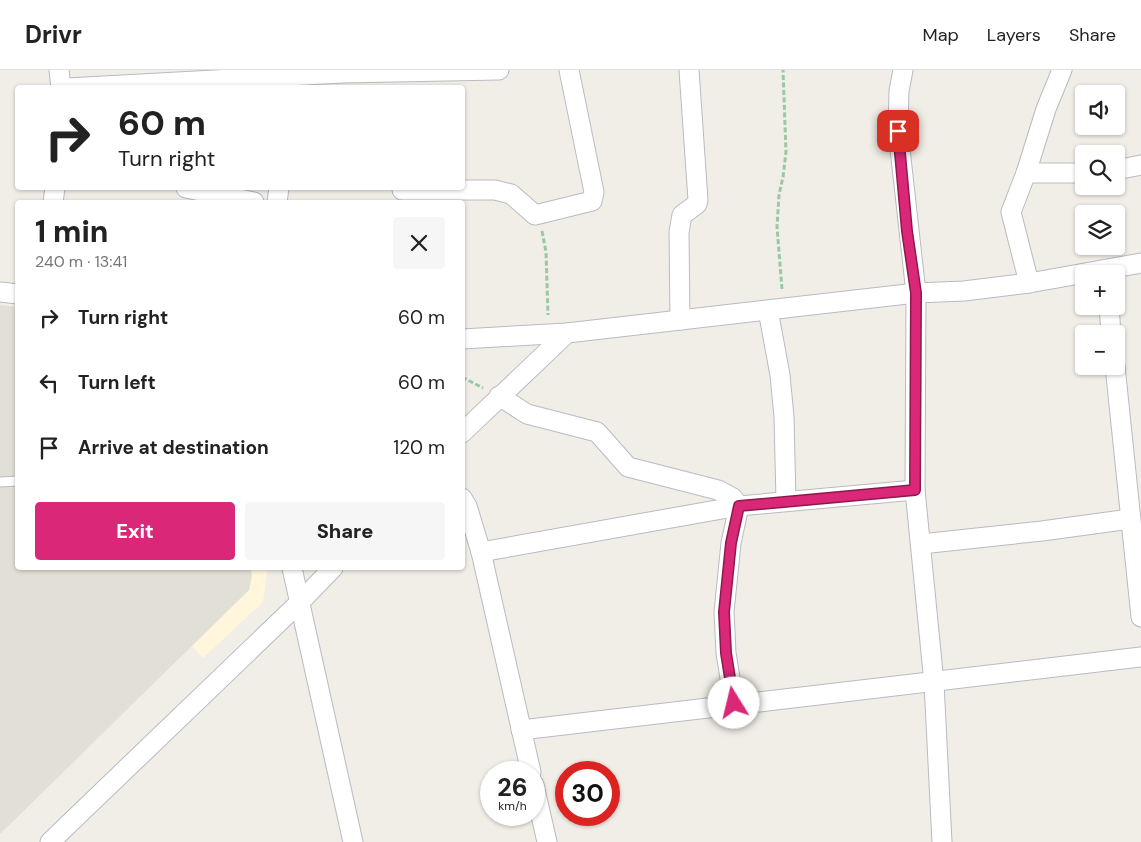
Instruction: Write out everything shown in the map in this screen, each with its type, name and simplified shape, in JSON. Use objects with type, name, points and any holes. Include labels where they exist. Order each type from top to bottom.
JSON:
[{"type":"street","points":[[59,70],[61,85]]},
{"type":"street","points":[[193,85],[277,83],[343,73],[499,70]]},
{"type":"street","points":[[465,189],[495,190],[511,194],[536,215],[590,202],[594,195],[569,70]]},
{"type":"street","points":[[680,320],[680,223],[684,212],[697,204],[698,200],[689,70]]},
{"type":"street","points":[[903,70],[899,91],[898,131],[911,265],[916,293],[915,490],[934,683],[942,842]]},
{"type":"street","points":[[1029,283],[1010,217],[1011,207],[1026,173],[1046,109],[1062,70]]},
{"type":"street","points":[[1125,168],[1141,165]]},
{"type":"street","points":[[1026,173],[1075,173]]},
{"type":"street","points":[[196,190],[244,200]]},
{"type":"street","points":[[401,193],[416,190]]},
{"type":"street","points":[[1125,267],[1141,263]]},
{"type":"street","points":[[465,339],[558,334],[916,293],[964,291],[1075,276]]},
{"type":"street","points":[[0,292],[15,294]]},
{"type":"street","points":[[776,309],[784,410],[786,501]]},
{"type":"street","points":[[465,430],[558,334]]},
{"type":"street","points":[[1117,375],[1133,458],[1130,519],[1141,617]]},
{"type":"street","points":[[499,396],[527,414],[543,420],[575,425],[597,432],[628,467],[718,490],[732,498],[739,506]]},
{"type":"street","points":[[481,552],[739,506],[915,490]]},
{"type":"street","points":[[465,503],[481,552],[528,761]]},
{"type":"street","points":[[734,703],[726,653],[724,612],[731,543],[739,506]]},
{"type":"street","points":[[921,544],[1130,519]]},
{"type":"street","points":[[292,570],[350,840]]},
{"type":"street","points":[[50,842],[300,602],[330,570]]},
{"type":"street","points":[[521,730],[734,703],[934,683],[1141,657]]},
{"type":"street","points":[[543,826],[547,842]]},
{"type":"lane","points":[[0,482],[15,481]]},
{"type":"path","points":[[776,309],[779,195],[786,152],[782,70]]},
{"type":"path","points":[[536,215],[541,224],[558,334]]},
{"type":"shaded area","points":[[0,305],[15,307],[15,570],[251,570],[252,575],[249,590],[0,834]]},
{"type":"shaded area","points":[[251,570],[266,570],[263,602],[203,658],[192,646],[249,590],[252,575]]},
{"type":"route","points":[[734,703],[726,653],[724,612],[731,543],[739,506],[915,490],[916,293],[907,231],[898,131]]}]
